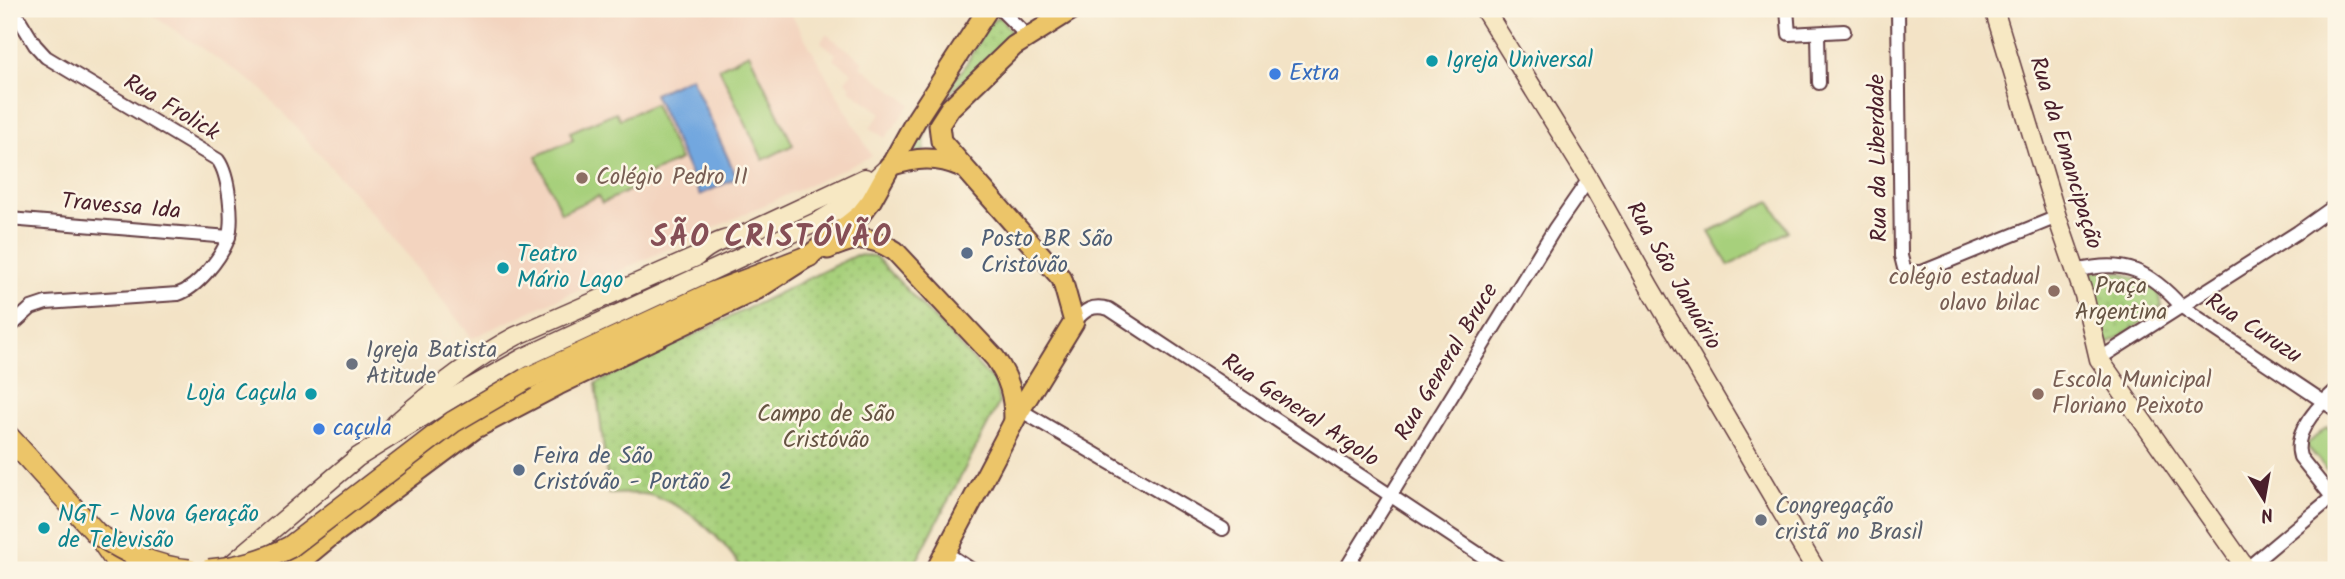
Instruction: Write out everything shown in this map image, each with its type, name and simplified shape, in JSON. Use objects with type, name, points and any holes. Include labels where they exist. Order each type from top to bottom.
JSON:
[{"type":"highway","points":[[209,570],[234,568],[262,561],[290,547],[453,422],[526,379],[712,293],[810,256]]},
{"type":"highway","points":[[9,438],[99,538],[119,570]]},
{"type":"highway","points":[[99,538],[108,570]]},
{"type":"highway","points":[[99,538],[143,561],[189,570]]},
{"type":"main road","points":[[290,570],[476,428],[558,385],[756,290],[810,256],[860,215],[871,201],[916,120],[988,9]]},
{"type":"main road","points":[[936,570],[1017,415],[1074,323],[1062,279],[941,141],[941,119],[1027,36],[1073,9]]},
{"type":"main road","points":[[889,166],[925,158],[946,159],[963,167]]},
{"type":"main road","points":[[810,256],[849,240],[865,238],[881,242],[895,251],[995,358],[1006,374],[1017,415]]},
{"type":"street","name":"Rua Frolick","points":[[13,9],[35,45],[46,57],[218,160],[223,166],[226,178],[229,237]]},
{"type":"street","points":[[1000,9],[1027,36]]},
{"type":"street","name":"Rua São Januário","points":[[1484,9],[1589,179],[1816,570]]},
{"type":"street","points":[[1787,9],[1789,34],[1844,31]]},
{"type":"street","name":"Rua da Liberdade","points":[[1898,9],[1901,256],[1904,268],[1911,272],[1922,272],[2057,217]]},
{"type":"street","name":"Rua da Emancipação","points":[[1994,9],[2076,271]]},
{"type":"street","points":[[1818,33],[1819,83]]},
{"type":"street","points":[[225,570],[440,385],[494,348],[542,324],[696,257],[706,247],[755,230],[889,166]]},
{"type":"street","name":"Rua General Bruce","points":[[1345,570],[1555,228],[1589,179]]},
{"type":"street","points":[[2099,359],[2336,205]]},
{"type":"street","name":"Travessa Ida","points":[[9,219],[229,237]]},
{"type":"street","points":[[9,328],[31,308],[46,303],[178,294],[186,291],[197,284],[229,237]]},
{"type":"street","points":[[2182,307],[2157,282],[2130,268],[2101,264],[2076,271],[2099,359],[2246,570],[2334,495],[2300,457],[2298,449],[2300,434],[2324,401],[2336,390]]},
{"type":"street","name":"Rua General Argolo","points":[[1074,323],[1090,308],[1099,306],[1109,309],[1503,570]]},
{"type":"street","name":"Rua Curuzu","points":[[2182,307],[2336,410]]},
{"type":"street","points":[[1017,415],[1223,529]]},
{"type":"street","points":[[9,424],[143,570]]},
{"type":"street","points":[[945,552],[972,570]]},
{"type":"shaded area","name":"Colégio Pedro II","points":[[143,9],[784,9],[790,12],[872,156],[472,338],[392,236],[261,88]]},
{"type":"shaded area","points":[[826,34],[863,61],[860,66],[911,104],[885,138],[870,128],[881,113],[849,89],[851,86],[845,81],[852,72],[833,59],[836,54],[821,42]]},
{"type":"green space","points":[[999,16],[1011,31],[999,48],[953,90],[933,115],[925,136],[924,152],[910,153],[929,113],[964,68],[988,25]]},
{"type":"green space","points":[[749,53],[793,145],[763,160],[719,68]]},
{"type":"green space","points":[[654,104],[680,160],[646,175],[648,182],[602,203],[598,196],[561,213],[536,156],[573,140],[570,132],[616,112],[620,119]]},
{"type":"green space","points":[[1770,201],[1788,231],[1729,266],[1709,232]]},
{"type":"green space","name":"Campo de São Cristóvão","points":[[856,255],[875,256],[996,384],[999,403],[912,570],[743,570],[726,547],[704,525],[679,507],[648,495],[609,494],[596,383]]},
{"type":"green space","name":"Praça Argentina","points":[[2089,273],[2123,273],[2157,289],[2162,306],[2109,343],[2100,338],[2108,322],[2094,317],[2085,281]]},
{"type":"green space","points":[[2327,427],[2336,438],[2335,479],[2306,445]]},
{"type":"water","points":[[691,77],[737,178],[700,195],[654,94]]},
{"type":"place","name":"Igreja Universal","points":[[1432,61]]},
{"type":"place","name":"Extra","points":[[1275,74]]},
{"type":"place","name":"Colégio Pedro II","points":[[582,178]]},
{"type":"place","name":"Posto BR São Cristóvão","points":[[967,253]]},
{"type":"place","name":"Teatro Mário Lago","points":[[503,268]]},
{"type":"place","name":"colégio estadual olavo bilac","points":[[2054,291]]},
{"type":"place","name":"Igreja Batista Atitude","points":[[352,364]]},
{"type":"place","name":"Loja Caçula","points":[[311,394]]},
{"type":"place","name":"Escola Municipal Floriano Peixoto","points":[[2038,394]]},
{"type":"place","name":"caçula","points":[[319,429]]},
{"type":"place","name":"Feira de São Cristóvão - Portão 2","points":[[519,470]]},
{"type":"place","name":"Congregação cristã no Brasil","points":[[1761,520]]},
{"type":"place","name":"NGT - Nova Geração de Televisão","points":[[44,528]]},
{"type":"district","name":"SÃO CRISTÓVÃO","points":[[772,238]]}]
